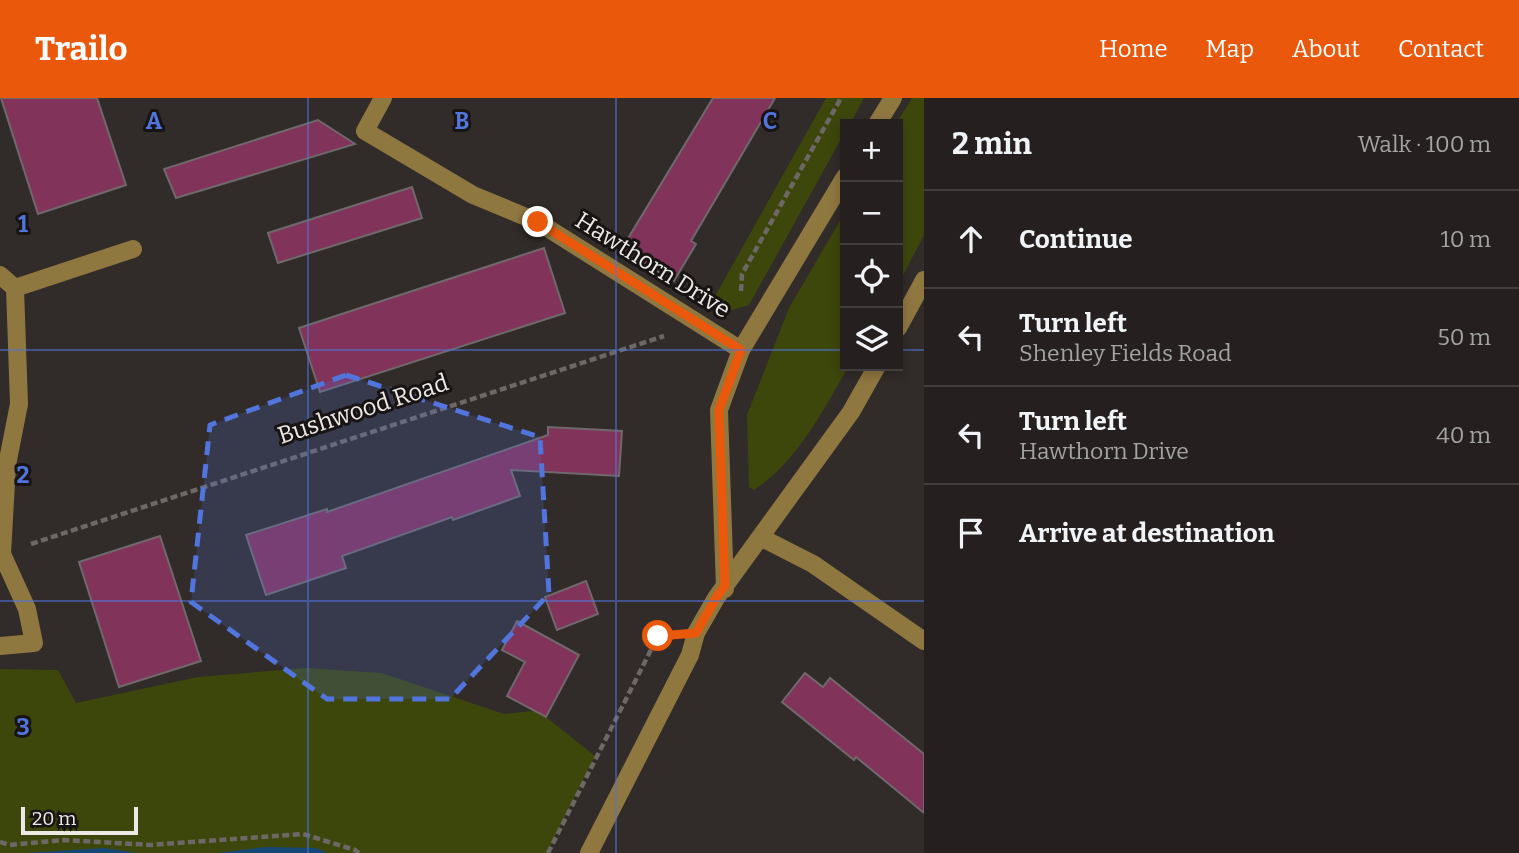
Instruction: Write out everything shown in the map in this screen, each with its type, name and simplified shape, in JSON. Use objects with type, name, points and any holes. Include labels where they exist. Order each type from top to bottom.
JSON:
[{"type":"street","name":"Hawthorn Drive","points":[[383,98],[365,131],[473,195],[538,222],[741,350]]},
{"type":"street","points":[[880,119],[893,98]]},
{"type":"street","points":[[690,655],[704,643],[722,607],[725,586],[719,410],[741,350],[842,182]]},
{"type":"street","points":[[15,288],[133,249]]},
{"type":"street","points":[[0,275],[15,288],[19,404],[7,465],[2,554],[26,609],[34,643],[0,646]]},
{"type":"street","points":[[903,319],[924,280]]},
{"type":"street","points":[[589,853],[690,655],[696,633],[716,598],[851,412],[874,371]]},
{"type":"street","points":[[760,537],[813,564],[924,641]]},
{"type":"path","points":[[741,300],[742,274],[841,98]]},
{"type":"path","name":"Bushwood Road","points":[[2,554],[664,336],[677,336]]},
{"type":"path","points":[[548,853],[658,636],[696,633]]},
{"type":"path","points":[[0,842],[9,845],[64,840],[151,845],[303,834],[359,853]]},
{"type":"highlighted area","points":[[346,375],[540,437],[549,594],[450,699],[327,699],[191,602],[210,425]]},
{"type":"green space","points":[[826,98],[864,98],[853,119],[840,119],[840,141],[749,305],[725,312],[709,307]]},
{"type":"green space","points":[[912,98],[924,98],[924,235],[903,275],[903,119],[899,119]]},
{"type":"green space","points":[[840,221],[840,371],[846,371],[797,450],[784,465],[754,490],[749,487],[747,415],[789,308]]},
{"type":"green space","points":[[306,668],[382,673],[504,714],[534,711],[546,717],[595,756],[547,853],[0,853],[0,669],[58,670],[76,703],[198,677]]},
{"type":"water","points":[[267,847],[316,848],[327,853],[216,853]]},
{"type":"water","points":[[104,848],[138,853],[26,853]]},
{"type":"building","points":[[1,98],[97,98],[126,185],[38,214]]},
{"type":"building","points":[[713,98],[775,98],[691,241],[696,244],[674,281],[621,250]]},
{"type":"building","points":[[318,120],[355,144],[176,198],[164,169]]},
{"type":"building","points":[[412,187],[422,218],[278,263],[268,233]]},
{"type":"building","points":[[544,248],[565,313],[320,392],[299,328]]},
{"type":"building","points":[[548,427],[622,431],[619,476],[511,470],[520,496],[342,556],[346,568],[266,595],[246,535],[327,509],[327,512],[548,435]]},
{"type":"building","points":[[160,536],[201,661],[119,687],[79,562]]},
{"type":"building","points":[[586,581],[598,614],[557,630],[545,597]]},
{"type":"building","points":[[517,621],[579,655],[546,717],[507,696],[525,662],[502,650]]},
{"type":"building","points":[[805,673],[823,687],[830,678],[924,754],[924,813],[856,757],[854,760],[782,702]]},
{"type":"route","points":[[538,222],[741,350],[719,410],[725,586],[696,633],[658,636]]}]
